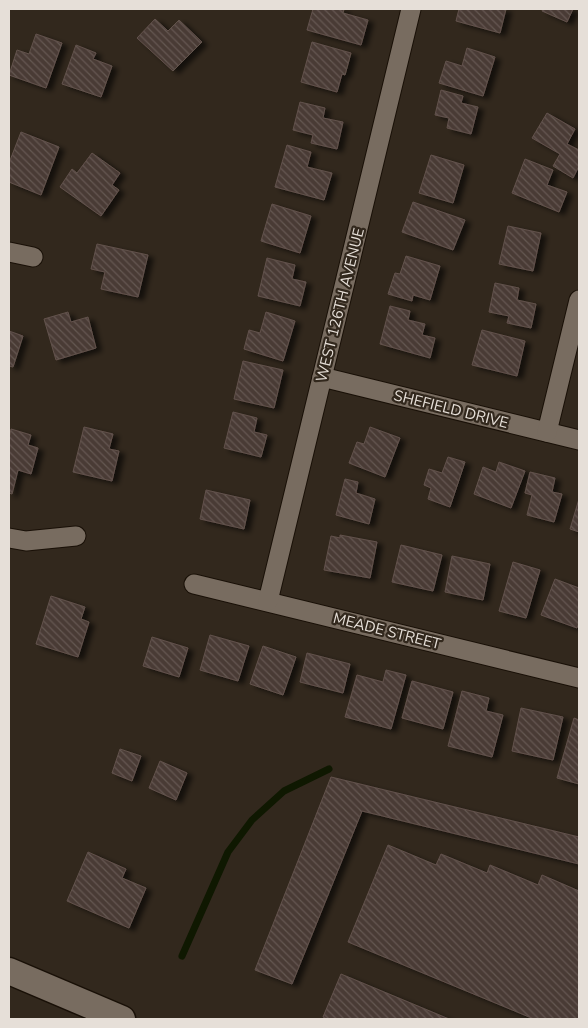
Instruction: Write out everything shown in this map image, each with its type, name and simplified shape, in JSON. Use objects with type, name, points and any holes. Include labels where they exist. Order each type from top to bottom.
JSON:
[{"type":"main road","points":[[9,972],[122,1019]]},
{"type":"street","name":"WEST 126TH AVENUE","points":[[268,601],[411,9]]},
{"type":"street","points":[[9,252],[33,257]]},
{"type":"street","points":[[547,432],[579,300]]},
{"type":"street","name":"SHEFIELD DRIVE","points":[[322,378],[579,440]]},
{"type":"street","points":[[9,538],[26,541],[76,536]]},
{"type":"street","name":"MEADE STREET","points":[[194,584],[579,678]]},
{"type":"building","points":[[313,9],[344,9],[343,13],[368,20],[361,45],[307,30]]},
{"type":"building","points":[[459,9],[506,9],[500,33],[456,21]]},
{"type":"building","points":[[543,9],[573,9],[567,22],[542,11]]},
{"type":"building","points":[[155,19],[168,31],[179,20],[202,42],[173,71],[137,38]]},
{"type":"building","points":[[36,34],[62,43],[46,88],[9,75],[17,50],[29,54]]},
{"type":"building","points":[[312,42],[351,53],[345,75],[342,74],[337,92],[301,82]]},
{"type":"building","points":[[76,45],[96,53],[93,59],[112,66],[101,97],[62,84]]},
{"type":"building","points":[[467,48],[495,57],[483,96],[439,83],[446,61],[462,66]]},
{"type":"building","points":[[441,90],[463,96],[461,103],[478,107],[471,134],[447,128],[449,118],[435,115]]},
{"type":"building","points":[[300,102],[325,108],[323,118],[343,122],[337,149],[311,143],[313,135],[293,130]]},
{"type":"building","points":[[547,113],[575,129],[567,144],[579,150],[579,166],[573,178],[553,166],[560,154],[532,138]]},
{"type":"building","points":[[21,132],[59,147],[41,195],[9,182],[9,163]]},
{"type":"building","points":[[287,145],[311,152],[307,167],[332,173],[324,200],[275,187]]},
{"type":"building","points":[[92,153],[120,173],[112,185],[119,190],[101,216],[60,187],[72,169],[77,173]]},
{"type":"building","points":[[431,155],[464,165],[453,203],[419,193]]},
{"type":"building","points":[[525,159],[553,170],[547,185],[567,192],[559,212],[512,193]]},
{"type":"building","points":[[413,202],[465,220],[453,250],[402,232]]},
{"type":"building","points":[[272,204],[311,216],[300,253],[261,241]]},
{"type":"building","points":[[508,226],[541,233],[533,271],[499,264]]},
{"type":"building","points":[[97,244],[148,255],[138,297],[101,289],[105,272],[91,269]]},
{"type":"building","points":[[406,256],[440,266],[430,300],[413,295],[412,301],[388,294],[395,273],[400,274]]},
{"type":"building","points":[[267,258],[295,265],[292,279],[306,282],[300,306],[258,296]]},
{"type":"building","points":[[495,283],[519,288],[517,300],[536,304],[531,328],[507,323],[509,316],[489,312]]},
{"type":"building","points":[[390,306],[410,311],[408,320],[425,324],[422,335],[435,338],[430,358],[380,344]]},
{"type":"building","points":[[68,312],[71,322],[88,317],[96,348],[56,360],[44,319]]},
{"type":"building","points":[[266,312],[295,321],[283,361],[244,349],[249,330],[260,333]]},
{"type":"building","points":[[482,330],[525,341],[517,376],[472,365]]},
{"type":"building","points":[[9,331],[23,336],[13,367],[9,366]]},
{"type":"building","points":[[243,361],[283,370],[274,408],[234,399]]},
{"type":"building","points":[[233,412],[257,418],[254,432],[267,435],[261,457],[224,448]]},
{"type":"building","points":[[84,427],[113,434],[109,449],[119,451],[112,481],[73,472]]},
{"type":"building","points":[[370,427],[400,438],[385,477],[349,463],[357,442],[364,444]]},
{"type":"building","points":[[11,429],[31,435],[28,445],[38,448],[31,474],[18,470],[12,494],[9,493],[9,439]]},
{"type":"building","points":[[448,457],[465,462],[450,507],[428,499],[431,488],[424,485],[429,469],[442,473]]},
{"type":"building","points":[[499,462],[525,471],[511,508],[474,494],[483,467],[496,472]]},
{"type":"building","points":[[530,472],[555,478],[552,492],[562,494],[554,522],[527,515],[532,495],[525,493]]},
{"type":"building","points":[[345,479],[358,482],[356,493],[375,499],[369,524],[336,515]]},
{"type":"building","points":[[206,490],[250,500],[244,529],[200,519]]},
{"type":"building","points":[[579,499],[579,532],[570,529]]},
{"type":"building","points":[[340,535],[377,542],[370,578],[324,570],[331,536],[340,538]]},
{"type":"building","points":[[401,545],[442,555],[433,591],[392,582]]},
{"type":"building","points":[[452,556],[490,564],[483,600],[445,592]]},
{"type":"building","points":[[513,562],[540,570],[526,618],[499,611]]},
{"type":"building","points":[[555,579],[579,588],[579,623],[577,628],[541,615]]},
{"type":"building","points":[[51,596],[85,607],[81,619],[89,622],[78,657],[36,644]]},
{"type":"building","points":[[210,635],[249,646],[238,681],[200,670]]},
{"type":"building","points":[[152,637],[188,648],[179,677],[143,666]]},
{"type":"building","points":[[263,646],[296,657],[283,695],[250,684]]},
{"type":"building","points":[[307,653],[350,664],[343,693],[300,682]]},
{"type":"building","points":[[386,670],[406,675],[391,729],[345,717],[357,675],[383,682]]},
{"type":"building","points":[[412,681],[453,692],[443,729],[402,718]]},
{"type":"building","points":[[462,691],[489,698],[486,711],[503,715],[492,757],[448,746]]},
{"type":"building","points":[[521,708],[563,717],[553,760],[512,751]]},
{"type":"building","points":[[574,718],[579,720],[579,784],[557,778]]},
{"type":"building","points":[[120,749],[141,756],[132,781],[112,773]]},
{"type":"building","points":[[160,761],[187,773],[176,800],[149,788]]},
{"type":"building","points":[[331,777],[579,837],[579,864],[362,811],[292,984],[255,970]]},
{"type":"building","points":[[388,845],[436,865],[441,854],[487,873],[490,865],[538,885],[542,875],[579,891],[579,1019],[534,1019],[348,942]]},
{"type":"building","points":[[88,852],[126,869],[122,878],[146,888],[129,928],[67,901]]},
{"type":"building","points":[[341,974],[449,1019],[327,1019],[323,1017]]},
{"type":"waterway","points":[[182,956],[228,852],[252,820],[284,791],[329,769]]}]
